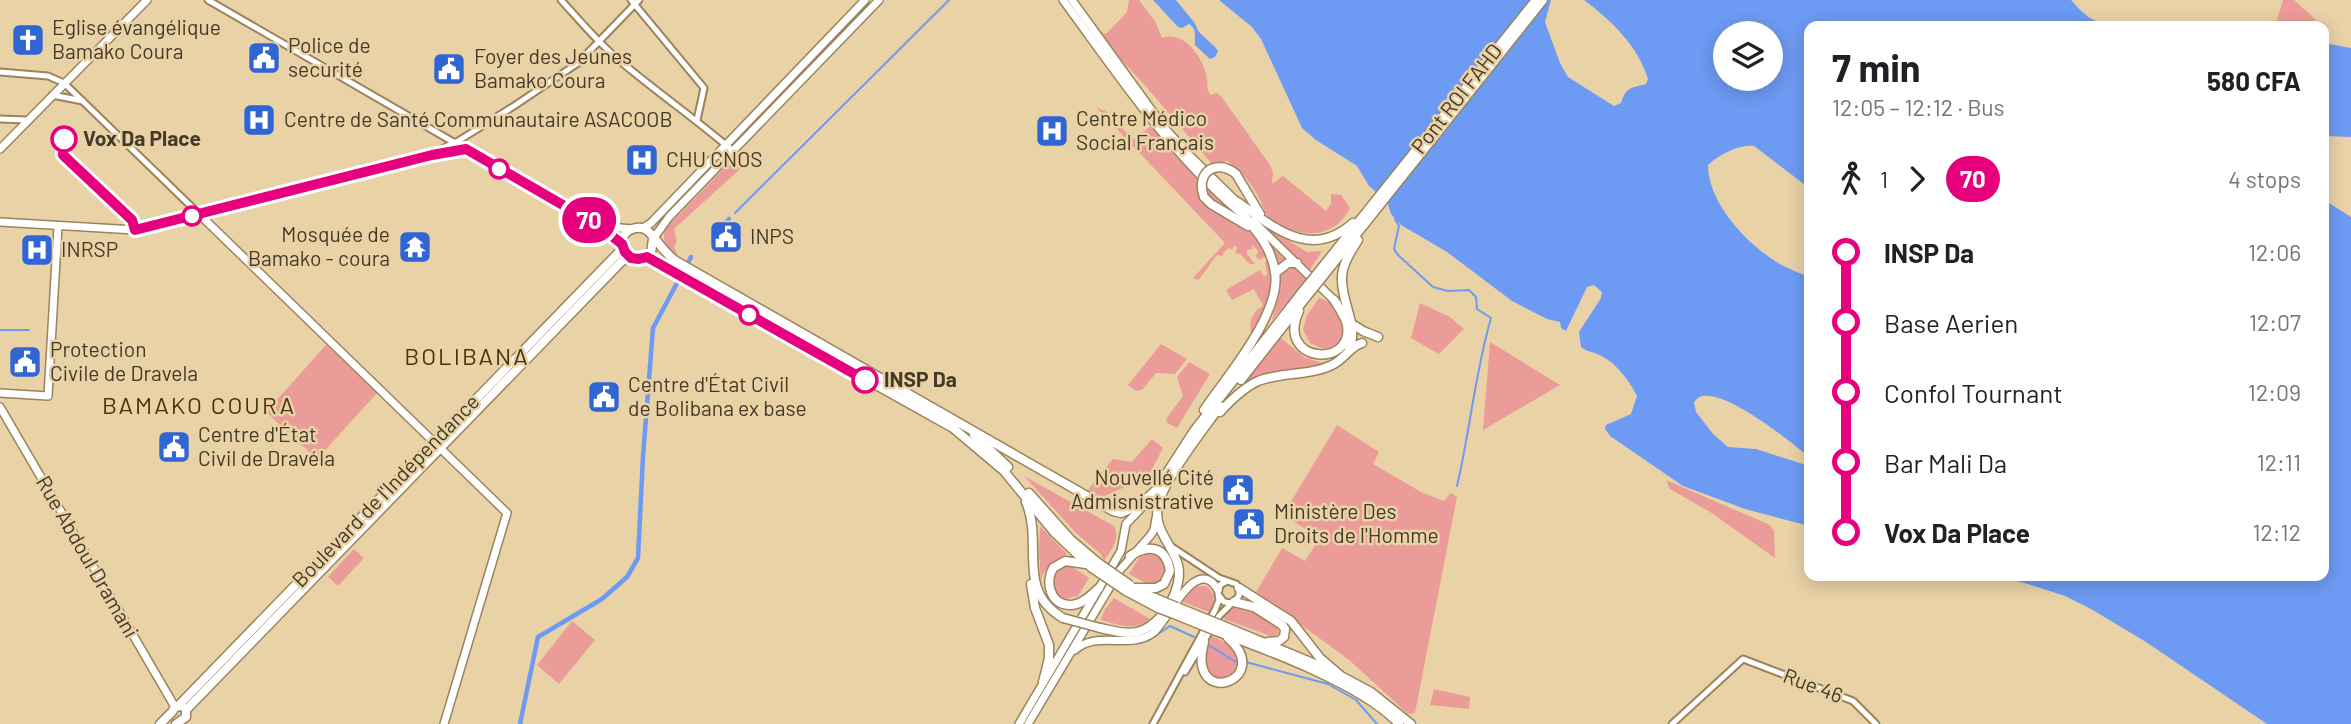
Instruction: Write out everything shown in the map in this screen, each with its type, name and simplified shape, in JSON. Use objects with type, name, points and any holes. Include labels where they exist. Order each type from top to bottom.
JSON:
[{"type":"highway","name":"Pont ROI FAHD","points":[[1377,204],[1536,0]]},
{"type":"highway","points":[[1032,563],[1036,588],[1042,602],[1063,618],[1100,628],[1135,633],[1149,628],[1158,619],[1174,594],[1179,579],[1177,563],[1159,527],[1157,507],[1166,487],[1204,430],[1318,277],[1543,0]]},
{"type":"highway","points":[[1263,225],[1236,174],[1218,167],[1205,174],[1201,181],[1205,197],[1211,204],[1248,227],[1267,254],[1272,268],[1273,301]]},
{"type":"highway","points":[[1236,201],[1263,225],[1296,239],[1314,240],[1326,239],[1351,225],[1377,204]]},
{"type":"highway","points":[[1349,350],[1353,335],[1343,290],[1342,272],[1377,204]]},
{"type":"highway","points":[[1194,432],[1196,422],[1261,326],[1273,301],[1275,273],[1266,244],[1244,216]]},
{"type":"highway","points":[[653,239],[653,249],[647,257],[639,259],[631,258],[622,246],[625,234],[632,229],[649,232],[663,252],[689,274],[953,428],[1004,471],[1054,531],[1092,565],[1160,605],[1334,680],[1382,709],[1399,724]]},
{"type":"highway","name":"Boulevard de l'Indépendance","points":[[437,445],[622,246]]},
{"type":"highway","points":[[647,257],[670,269],[689,274],[1113,511],[1121,513],[1139,506],[1156,490],[1194,432],[1306,295]]},
{"type":"highway","name":"Boulevard de l'Indépendance","points":[[160,724],[178,709],[622,261],[631,258]]},
{"type":"highway","points":[[1275,273],[1287,263],[1297,263]]},
{"type":"highway","points":[[1306,295],[1297,317],[1295,334],[1303,348],[1317,355],[1336,350],[1346,336],[1345,318],[1334,300]]},
{"type":"highway","points":[[1352,324],[1378,337]]},
{"type":"highway","points":[[1353,335],[1372,347]]},
{"type":"highway","points":[[1204,430],[1250,385],[1265,379],[1329,367],[1362,342]]},
{"type":"highway","points":[[961,424],[988,446],[1092,565]]},
{"type":"highway","points":[[1021,492],[1032,519],[1032,597],[1049,645],[1043,682]]},
{"type":"highway","points":[[1130,556],[1145,549],[1157,550],[1167,558],[1170,570],[1164,584],[1156,588],[1130,588]]},
{"type":"highway","points":[[1092,565],[1065,561],[1053,568],[1048,584],[1051,593],[1063,604],[1070,605],[1086,599],[1099,588]]},
{"type":"highway","points":[[1239,588],[1291,621],[1320,658],[1341,676]]},
{"type":"highway","points":[[1233,602],[1254,607],[1284,629],[1284,637],[1279,641],[1263,641]]},
{"type":"highway","points":[[1219,630],[1263,641],[1341,676],[1371,692],[1412,724]]},
{"type":"highway","points":[[1204,642],[1200,660],[1203,671],[1209,679],[1216,682],[1231,680],[1240,671],[1243,656],[1219,630]]},
{"type":"highway","points":[[178,709],[186,717],[180,723]]},
{"type":"main road","points":[[0,149],[147,0]]},
{"type":"main road","points":[[653,239],[669,216],[865,0]]},
{"type":"main road","points":[[643,229],[730,148],[879,0]]},
{"type":"main road","points":[[1063,0],[1161,131],[1202,176],[1244,216],[1263,225],[1334,300],[1352,324]]},
{"type":"main road","points":[[1072,0],[1163,126],[1236,201]]},
{"type":"main road","points":[[432,155],[455,143],[599,226],[622,246]]},
{"type":"main road","points":[[0,222],[135,230],[432,155],[466,149]]},
{"type":"main road","points":[[199,214],[508,513],[444,724]]},
{"type":"main road","points":[[0,393],[48,396],[58,226]]},
{"type":"main road","points":[[599,226],[632,229]]},
{"type":"main road","name":"Rue Abdoul Dramani","points":[[0,407],[178,709]]},
{"type":"main road","points":[[1019,724],[1121,551],[1123,532],[1129,518],[1144,506],[1156,490]]},
{"type":"main road","points":[[1028,724],[1120,570],[1154,530],[1157,507]]},
{"type":"main road","points":[[1067,658],[1084,643],[1097,640],[1131,641],[1154,632],[1182,591],[1195,582],[1212,582],[1218,592]]},
{"type":"street","points":[[208,0],[455,143],[578,63],[635,2],[704,88],[697,120]]},
{"type":"street","points":[[561,0],[599,42],[625,65],[730,148]]},
{"type":"street","points":[[0,72],[48,76],[64,83],[199,214]]},
{"type":"street","points":[[52,95],[85,102]]},
{"type":"street","points":[[0,119],[27,120]]},
{"type":"street","points":[[1166,541],[1179,554],[1227,581],[1234,582],[1239,588],[1239,596],[1219,616],[1178,680]]},
{"type":"street","points":[[1153,724],[1215,610],[1220,585],[1227,581]]},
{"type":"street","points":[[1218,592],[1222,601],[1233,602]]},
{"type":"street","name":"Rue 46","points":[[1672,724],[1743,659],[1853,701],[1876,724]]},
{"type":"shaded area","points":[[1129,0],[1139,0],[1155,21],[1162,38],[1178,38],[1192,48],[1202,63],[1209,93],[1221,96],[1270,165],[1273,173],[1272,184],[1283,176],[1326,211],[1331,204],[1331,194],[1341,195],[1350,208],[1343,219],[1324,231],[1302,233],[1291,230],[1269,218],[1253,187],[1237,168],[1227,161],[1213,165],[1099,36],[1101,32],[1106,34],[1127,12]]},
{"type":"shaded area","points":[[2283,0],[2294,0],[2319,21],[2277,21]]},
{"type":"shaded area","points":[[1096,107],[1109,113],[1133,140],[1153,124],[1253,234],[1267,255],[1259,260],[1256,256],[1258,251],[1253,245],[1252,249],[1247,250],[1255,264],[1250,264],[1240,254],[1235,253],[1237,248],[1234,245],[1232,250],[1229,248],[1223,253],[1223,256],[1217,255],[1198,280],[1193,278],[1225,243]]},
{"type":"shaded area","points":[[733,159],[740,166],[739,170],[674,229],[677,254],[666,243],[666,228]]},
{"type":"shaded area","points":[[1271,230],[1307,252],[1322,251],[1310,270],[1267,232]]},
{"type":"shaded area","points":[[1271,246],[1307,280],[1272,320],[1279,290]]},
{"type":"shaded area","points":[[1268,261],[1272,280],[1270,298],[1256,332],[1251,333],[1252,317],[1263,306],[1254,289],[1232,300],[1226,290],[1260,270],[1264,276],[1267,275],[1265,262]]},
{"type":"shaded area","points":[[1319,298],[1337,309],[1342,321],[1340,342],[1328,351],[1310,343],[1303,330],[1307,315]]},
{"type":"shaded area","points":[[1420,303],[1450,317],[1464,329],[1439,354],[1411,338]]},
{"type":"shaded area","points":[[1281,338],[1304,357],[1322,363],[1321,367],[1246,386],[1244,381]]},
{"type":"shaded area","points":[[1490,342],[1560,385],[1483,430]]},
{"type":"shaded area","points":[[1161,344],[1187,359],[1175,374],[1156,373],[1142,390],[1136,391],[1128,385]]},
{"type":"shaded area","points":[[326,345],[378,392],[317,459],[266,412]]},
{"type":"shaded area","points":[[1189,362],[1210,374],[1177,428],[1167,423],[1166,419],[1183,396],[1177,377]]},
{"type":"shaded area","points":[[1337,425],[1379,452],[1373,464],[1421,492],[1444,501],[1451,493],[1457,497],[1415,713],[1408,714],[1348,659],[1256,592],[1282,548],[1305,561],[1320,538],[1283,515]]},
{"type":"shaded area","points":[[1152,439],[1163,448],[1148,477],[1102,497],[1088,490],[1113,459],[1132,462]]},
{"type":"shaded area","points":[[1024,476],[1114,526],[1116,540],[1104,561],[1101,554],[1077,534]]},
{"type":"shaded area","points":[[1666,480],[1770,525],[1774,531],[1775,558],[1710,512],[1670,489]]},
{"type":"shaded area","points":[[1040,526],[1067,554],[1047,569],[1041,583],[1039,551]]},
{"type":"shaded area","points":[[354,549],[364,558],[338,586],[328,577]]},
{"type":"shaded area","points":[[1151,551],[1162,557],[1166,569],[1159,581],[1150,584],[1129,574],[1142,553]]},
{"type":"shaded area","points":[[1071,566],[1089,578],[1078,596],[1065,599],[1055,591],[1053,580],[1058,570]]},
{"type":"shaded area","points":[[1206,586],[1213,595],[1209,612],[1180,601],[1193,588]]},
{"type":"shaded area","points":[[1114,598],[1150,619],[1133,626],[1101,620],[1105,609]]},
{"type":"shaded area","points":[[1240,606],[1247,607],[1276,625],[1279,633],[1273,637],[1224,619],[1229,610]]},
{"type":"shaded area","points":[[572,621],[595,640],[559,684],[537,665]]},
{"type":"shaded area","points":[[1212,636],[1232,647],[1236,653],[1234,672],[1224,679],[1212,676],[1203,661]]},
{"type":"shaded area","points":[[1434,689],[1470,697],[1469,709],[1430,705]]},
{"type":"water","points":[[1153,0],[1176,0],[1199,32],[1216,48],[1218,51],[1215,57],[1210,59],[1195,45],[1195,31],[1192,26],[1189,24],[1178,27]]},
{"type":"water","points":[[1219,0],[1551,0],[1545,22],[1568,77],[1614,106],[1621,103],[1627,91],[1646,84],[1648,79],[1638,56],[1622,35],[1584,0],[2071,0],[2096,21],[1804,21],[1804,184],[1754,146],[1730,151],[1708,165],[1714,193],[1730,220],[1764,253],[1804,275],[1804,453],[1758,419],[1727,401],[1700,397],[1694,402],[1696,412],[1713,434],[1728,447],[1756,449],[1804,464],[1804,525],[1745,509],[1683,486],[1610,436],[1605,429],[1606,425],[1631,414],[1637,396],[1615,366],[1604,357],[1581,347],[1579,332],[1601,298],[1602,292],[1594,285],[1587,287],[1566,331],[1561,328],[1560,322],[1547,319],[1512,301],[1447,252],[1401,225],[1391,214],[1387,201],[1369,186],[1357,166],[1302,128],[1261,39],[1252,27]]},
{"type":"water","points":[[2329,44],[2351,48],[2351,137],[2329,136]]},
{"type":"water","points":[[2329,203],[2351,217],[2351,724],[2267,724],[2146,642],[2091,609],[2065,596],[2016,581],[2329,581]]},
{"type":"waterway","points":[[735,213],[949,0]]},
{"type":"waterway","points":[[726,222],[729,219]]},
{"type":"waterway","points":[[1395,219],[1399,226],[1394,249],[1398,255],[1433,287],[1448,291],[1469,290],[1476,297],[1477,309],[1491,318],[1457,486]]},
{"type":"waterway","points":[[713,234],[719,229]]},
{"type":"waterway","points":[[520,724],[538,637],[602,599],[627,577],[638,558],[653,328],[691,257]]},
{"type":"waterway","points":[[0,330],[29,330]]},
{"type":"waterway","points":[[1106,644],[1140,643],[1170,626],[1194,637]]},
{"type":"waterway","points":[[1210,646],[1236,662]]},
{"type":"waterway","points":[[1246,662],[1328,684],[1356,700],[1377,724]]},
{"type":"bus line","name":"70","points":[[64,139],[63,155],[132,220],[135,230],[432,155],[466,149],[599,226],[622,244],[631,258],[647,257],[865,380]]},
{"type":"place","name":"Eglise évangélique Bamako Coura","points":[[28,40]]},
{"type":"place","name":"Police de securité","points":[[264,58]]},
{"type":"place","name":"Foyer des Jeunes Bamako Coura","points":[[449,69]]},
{"type":"place","name":"Centre de Santé Communautaire ASACOOB","points":[[259,120]]},
{"type":"place","name":"Centre Médico Social Français","points":[[1052,131]]},
{"type":"place","name":"Vox Da Place","points":[[64,139]]},
{"type":"place","name":"CHU CNOS","points":[[642,160]]},
{"type":"place","name":"INPS","points":[[726,237]]},
{"type":"place","name":"Mosquée de Bamako - coura","points":[[415,247]]},
{"type":"place","name":"INRSP","points":[[37,250]]},
{"type":"place","name":"Protection Civile de Dravela","points":[[25,362]]},
{"type":"place","name":"INSP Da","points":[[865,380]]},
{"type":"place","name":"Centre d'État Civil de Bolibana ex base","points":[[604,397]]},
{"type":"place","name":"Centre d'État Civil de Dravéla","points":[[174,447]]},
{"type":"place","name":"Nouvellé Cité Admisnistrative","points":[[1238,490]]},
{"type":"place","name":"Ministère Des Droits de l'Homme","points":[[1249,524]]},
{"type":"district","name":"BOLIBANA","points":[[467,357]]},
{"type":"district","name":"BAMAKO COURA","points":[[199,406]]}]
